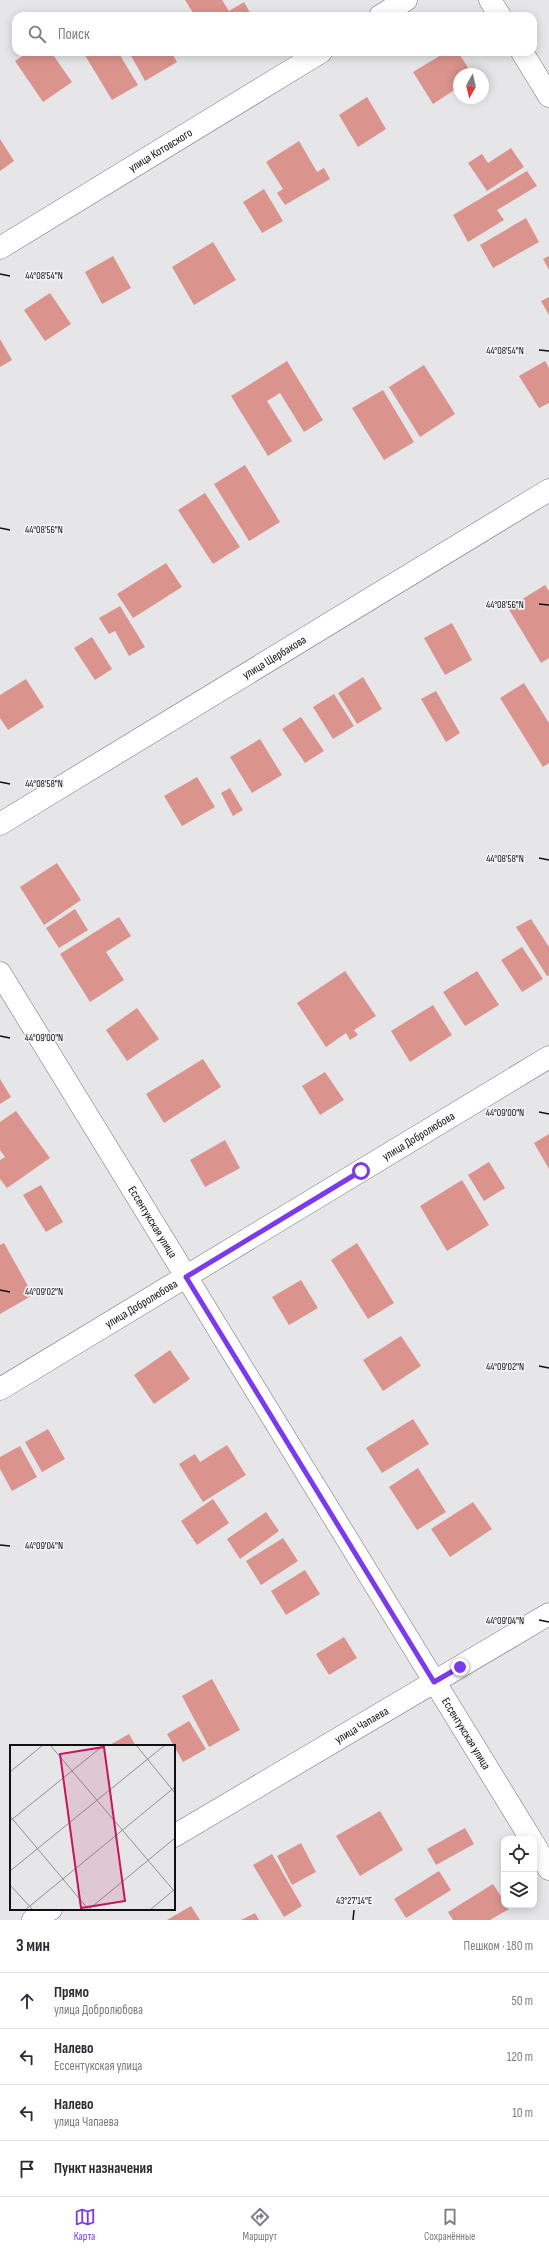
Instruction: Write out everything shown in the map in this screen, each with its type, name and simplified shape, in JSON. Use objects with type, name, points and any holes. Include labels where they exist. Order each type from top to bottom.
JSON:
[{"type":"street","points":[[386,12],[406,0]]},
{"type":"street","points":[[490,0],[498,12]]},
{"type":"street","name":"улица Котовского","points":[[0,248],[314,56]]},
{"type":"street","points":[[524,56],[549,96]]},
{"type":"street","name":"улица Щербакова","points":[[0,824],[549,490]]},
{"type":"street","name":"Ессентукская улица","points":[[0,973],[529,1836]]},
{"type":"street","name":"улица Добролюбова","points":[[0,1389],[549,1057]]},
{"type":"street","name":"улица Чапаева","points":[[175,1835],[549,1614]]},
{"type":"street","points":[[537,1849],[549,1869]]},
{"type":"street","points":[[33,1920],[49,1910]]},
{"type":"building","points":[[185,0],[222,0],[229,11],[244,2],[250,12],[192,12]]},
{"type":"building","points":[[22,56],[54,56],[72,82],[43,102],[15,61]]},
{"type":"building","points":[[85,56],[120,56],[138,85],[112,100]]},
{"type":"building","points":[[131,56],[173,56],[177,62],[145,81]]},
{"type":"building","points":[[439,56],[461,56],[468,68],[453,68],[453,91],[433,104],[413,72]]},
{"type":"building","points":[[367,97],[386,129],[358,147],[339,115]]},
{"type":"building","points":[[0,139],[14,161],[0,171]]},
{"type":"building","points":[[299,141],[317,172],[324,168],[330,179],[285,205],[277,193],[283,189],[266,162]]},
{"type":"building","points":[[511,148],[524,167],[487,191],[468,163],[482,154],[488,163]]},
{"type":"building","points":[[527,171],[537,186],[497,210],[504,220],[468,242],[453,215]]},
{"type":"building","points":[[264,189],[283,221],[262,233],[243,202]]},
{"type":"building","points":[[526,218],[539,242],[493,268],[480,245]]},
{"type":"building","points":[[213,242],[236,280],[194,305],[172,267]]},
{"type":"building","points":[[113,256],[131,288],[102,304],[85,272]]},
{"type":"building","points":[[549,256],[549,270],[543,259]]},
{"type":"building","points":[[50,293],[71,324],[45,341],[24,310]]},
{"type":"building","points":[[549,297],[549,315],[541,301]]},
{"type":"building","points":[[0,339],[12,360],[0,367]]},
{"type":"building","points":[[287,361],[323,420],[304,432],[280,393],[267,401],[292,441],[268,456],[231,396]]},
{"type":"building","points":[[545,361],[549,368],[549,403],[539,408],[519,376]]},
{"type":"building","points":[[424,365],[455,414],[420,437],[389,387]]},
{"type":"building","points":[[383,390],[414,442],[384,460],[352,408]]},
{"type":"building","points":[[245,465],[280,522],[249,541],[214,484]]},
{"type":"building","points":[[205,493],[240,547],[213,564],[178,510]]},
{"type":"building","points":[[166,563],[182,587],[133,618],[117,594]]},
{"type":"building","points":[[545,585],[549,591],[549,658],[541,663],[508,608]]},
{"type":"building","points":[[120,606],[145,647],[129,656],[115,631],[109,634],[99,618]]},
{"type":"building","points":[[452,623],[472,660],[445,675],[424,638]]},
{"type":"building","points":[[92,637],[112,669],[95,680],[74,648]]},
{"type":"building","points":[[363,677],[382,709],[357,724],[338,693]]},
{"type":"building","points":[[26,679],[44,707],[8,730],[0,718],[0,695]]},
{"type":"building","points":[[524,683],[549,723],[549,763],[543,767],[500,698]]},
{"type":"building","points":[[436,691],[460,733],[446,742],[421,699]]},
{"type":"building","points":[[334,694],[354,726],[333,739],[313,707]]},
{"type":"building","points":[[301,717],[324,751],[305,763],[282,729]]},
{"type":"building","points":[[260,739],[282,775],[252,793],[230,757]]},
{"type":"building","points":[[197,777],[215,807],[182,826],[164,796]]},
{"type":"building","points":[[230,788],[243,810],[233,816],[221,793]]},
{"type":"building","points":[[57,863],[81,900],[44,925],[20,887]]},
{"type":"building","points":[[75,909],[88,930],[59,948],[46,928]]},
{"type":"building","points":[[119,917],[131,936],[106,952],[124,980],[90,1002],[60,954]]},
{"type":"building","points":[[531,919],[549,947],[549,975],[547,976],[516,927]]},
{"type":"building","points":[[522,947],[543,979],[522,992],[501,960]]},
{"type":"building","points":[[345,971],[376,1016],[354,1030],[358,1035],[350,1040],[346,1033],[326,1047],[297,1003]]},
{"type":"building","points":[[477,971],[499,1005],[465,1026],[443,992]]},
{"type":"building","points":[[433,1005],[452,1035],[410,1062],[391,1031]]},
{"type":"building","points":[[137,1008],[159,1039],[127,1061],[106,1030]]},
{"type":"building","points":[[203,1059],[221,1087],[164,1123],[146,1094]]},
{"type":"building","points":[[325,1072],[344,1100],[320,1115],[302,1086]]},
{"type":"building","points":[[0,1079],[11,1097],[0,1104]]},
{"type":"building","points":[[16,1111],[50,1158],[7,1188],[0,1179],[0,1160],[5,1157],[0,1150],[0,1122]]},
{"type":"building","points":[[549,1134],[549,1169],[534,1143]]},
{"type":"building","points":[[225,1140],[240,1168],[205,1187],[190,1160]]},
{"type":"building","points":[[489,1162],[505,1188],[484,1201],[468,1175]]},
{"type":"building","points":[[462,1180],[489,1225],[447,1251],[420,1206]]},
{"type":"building","points":[[41,1185],[63,1222],[46,1232],[23,1195]]},
{"type":"building","points":[[4,1243],[33,1295],[0,1314],[0,1245]]},
{"type":"building","points":[[357,1243],[394,1303],[368,1319],[331,1260]]},
{"type":"building","points":[[301,1280],[318,1308],[289,1325],[272,1297]]},
{"type":"building","points":[[401,1336],[421,1366],[383,1391],[363,1360]]},
{"type":"building","points":[[170,1350],[190,1379],[154,1404],[134,1375]]},
{"type":"building","points":[[413,1419],[429,1444],[382,1473],[366,1448]]},
{"type":"building","points":[[48,1429],[65,1459],[42,1472],[25,1442]]},
{"type":"building","points":[[227,1445],[246,1475],[203,1502],[179,1464],[195,1454],[200,1462]]},
{"type":"building","points":[[20,1446],[37,1477],[12,1491],[0,1469],[0,1457]]},
{"type":"building","points":[[418,1468],[446,1512],[417,1530],[389,1487]]},
{"type":"building","points":[[213,1499],[229,1523],[197,1545],[181,1521]]},
{"type":"building","points":[[473,1502],[492,1529],[450,1557],[431,1529]]},
{"type":"building","points":[[266,1512],[279,1531],[240,1559],[227,1539]]},
{"type":"building","points":[[283,1538],[298,1561],[261,1585],[246,1561]]},
{"type":"building","points":[[305,1570],[320,1594],[286,1615],[271,1591]]},
{"type":"building","points":[[344,1637],[357,1658],[329,1675],[316,1654]]},
{"type":"building","points":[[212,1679],[240,1730],[209,1747],[182,1696]]},
{"type":"building","points":[[189,1721],[206,1749],[183,1762],[175,1748],[175,1745],[173,1745],[167,1734]]},
{"type":"building","points":[[129,1734],[135,1745],[110,1745]]},
{"type":"building","points":[[380,1811],[403,1850],[360,1876],[336,1836]]},
{"type":"building","points":[[465,1828],[474,1844],[436,1865],[427,1849]]},
{"type":"building","points":[[301,1843],[316,1872],[292,1885],[277,1856]]},
{"type":"building","points":[[272,1854],[302,1906],[284,1917],[253,1865]]},
{"type":"building","points":[[439,1871],[451,1890],[406,1918],[394,1899]]},
{"type":"building","points":[[493,1884],[501,1896],[501,1908],[509,1909],[490,1920],[453,1920],[448,1912]]},
{"type":"building","points":[[191,1906],[200,1920],[167,1920]]},
{"type":"building","points":[[255,1913],[259,1920],[241,1920]]},
{"type":"route","points":[[361,1171],[186,1277],[434,1682],[460,1667]]}]
